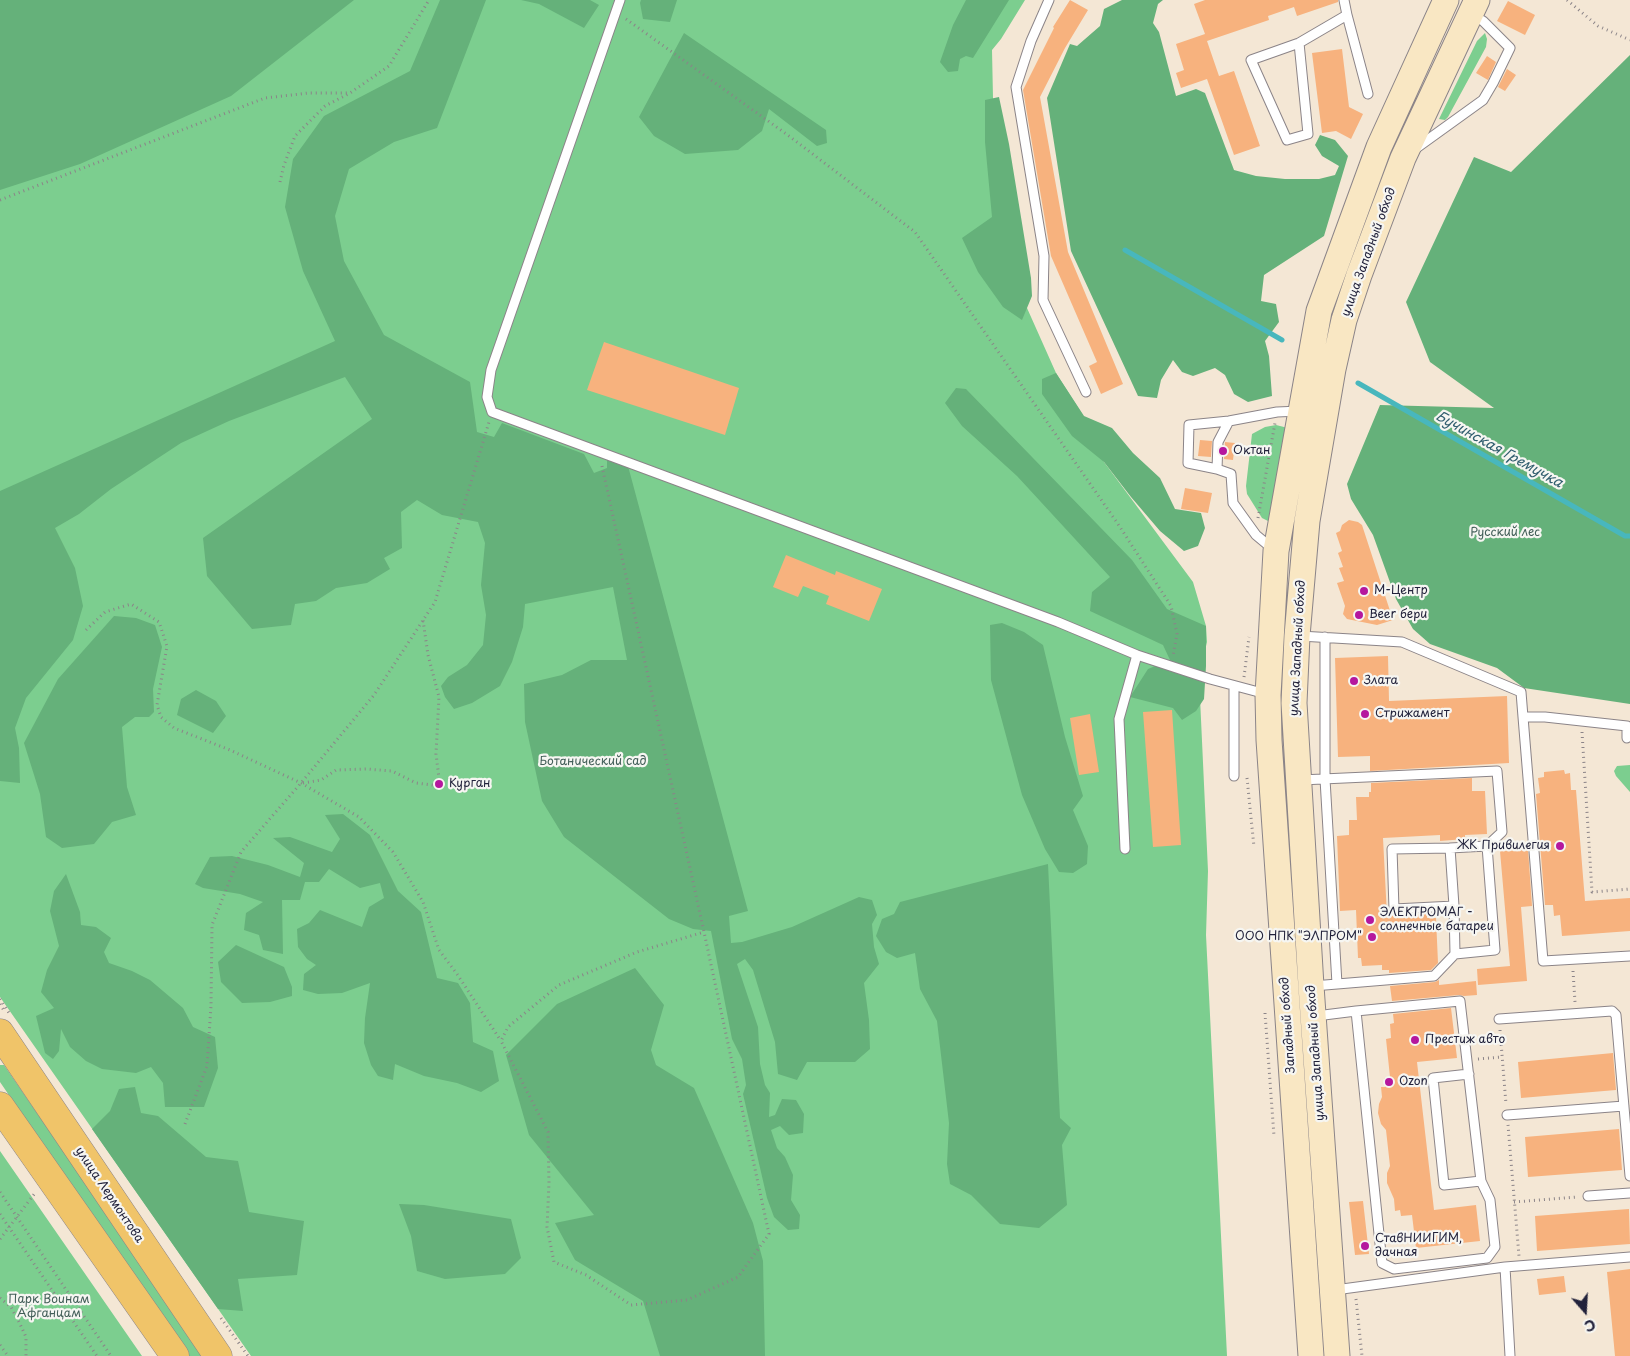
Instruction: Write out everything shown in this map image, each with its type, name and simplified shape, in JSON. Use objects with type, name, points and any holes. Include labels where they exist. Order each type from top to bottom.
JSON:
[{"type":"main road","points":[[1268,695],[1276,551],[1320,311],[1379,148],[1446,0]]},
{"type":"main road","name":"улица Западный обход","points":[[1337,1356],[1310,986],[1294,703],[1297,636],[1307,521],[1333,369],[1344,320],[1403,158],[1474,7]]},
{"type":"main road","name":"Западный обход","points":[[1268,695],[1272,795],[1311,1356]]},
{"type":"main road","name":"улица Лермонтова","points":[[4,1047],[218,1356]]},
{"type":"main road","points":[[0,1106],[175,1356]]},
{"type":"lane","points":[[620,0],[492,370],[487,397],[492,412],[1058,622],[1137,655],[1268,695]]},
{"type":"lane","points":[[1049,0],[1031,41],[1016,87],[1044,256],[1043,300],[1086,392]]},
{"type":"lane","points":[[1344,0],[1368,94]]},
{"type":"lane","points":[[1403,158],[1482,100],[1502,66],[1510,48],[1483,21],[1474,7]]},
{"type":"lane","points":[[1299,43],[1308,134],[1287,140],[1251,60],[1299,43],[1347,15]]},
{"type":"lane","points":[[1276,551],[1256,535],[1233,503],[1231,474],[1217,468],[1188,463],[1189,425],[1229,421],[1277,412],[1301,412]]},
{"type":"lane","points":[[1217,468],[1218,442],[1229,421]]},
{"type":"lane","points":[[1297,636],[1402,642],[1521,692],[1543,961],[1630,956]]},
{"type":"lane","points":[[1325,637],[1325,779],[1337,984]]},
{"type":"lane","points":[[1125,849],[1118,719],[1137,655]]},
{"type":"lane","points":[[1234,686],[1234,776]]},
{"type":"lane","points":[[1523,717],[1545,717],[1628,726],[1626,738]]},
{"type":"lane","points":[[1298,780],[1497,771],[1502,832],[1487,846],[1392,849],[1394,909],[1454,906]]},
{"type":"lane","points":[[1310,986],[1434,976],[1454,954],[1495,950],[1487,846]]},
{"type":"lane","points":[[1450,848],[1454,906],[1454,954]]},
{"type":"lane","points":[[1313,1016],[1356,1011],[1460,1001],[1481,1181],[1490,1200],[1495,1247],[1487,1258],[1394,1269],[1382,1264],[1356,1011]]},
{"type":"lane","points":[[1499,1019],[1612,1012],[1616,1015],[1630,1176]]},
{"type":"lane","points":[[1469,1074],[1433,1078],[1444,1185],[1481,1181]]},
{"type":"lane","points":[[1507,1115],[1624,1106]]},
{"type":"lane","points":[[1588,1196],[1630,1194]]},
{"type":"lane","points":[[1333,1290],[1505,1267],[1630,1257]]},
{"type":"lane","points":[[1505,1267],[1510,1356]]},
{"type":"path","points":[[280,182],[295,136],[325,106],[350,93],[389,66],[429,0]]},
{"type":"path","points":[[1567,0],[1598,26],[1630,40]]},
{"type":"path","points":[[616,12],[789,136],[915,232],[1118,524],[1171,606],[1177,634],[1171,666]]},
{"type":"path","points":[[0,200],[265,98],[309,93],[350,93]]},
{"type":"path","points":[[185,1124],[207,1066],[211,1006],[212,925],[241,852],[374,695],[435,602],[492,412]]},
{"type":"path","points":[[86,630],[105,612],[131,604],[159,622],[167,646],[157,705],[161,717],[174,728],[230,750],[301,783],[359,817],[393,852],[423,902],[439,950],[501,1041],[548,1132],[549,1183],[547,1227],[554,1262],[586,1275],[631,1305],[687,1300],[738,1277],[769,1234],[598,450]]},
{"type":"path","points":[[301,783],[321,780],[336,770],[366,769],[392,771],[416,783],[440,786],[436,754],[439,697],[428,655],[423,620]]},
{"type":"path","points":[[1582,721],[1592,892],[1630,889]]},
{"type":"path","points":[[501,1041],[508,1027],[558,985],[637,952],[704,932]]},
{"type":"path","points":[[1572,960],[1576,1014]]},
{"type":"path","points":[[1499,1019],[1520,1266]]},
{"type":"path","points":[[1467,1060],[1502,1057]]},
{"type":"path","points":[[0,1192],[111,1356]]},
{"type":"path","points":[[0,1238],[35,1192]]},
{"type":"path","points":[[1514,1202],[1588,1196]]},
{"type":"path","points":[[0,1214],[96,1356]]},
{"type":"path","points":[[0,1298],[11,1307],[26,1337],[26,1356]]},
{"type":"path","points":[[0,1345],[8,1356]]},
{"type":"green space","name":"Ботанический сад","points":[[0,0],[1025,0],[992,50],[993,98],[1011,228],[1027,308],[1056,373],[1084,417],[1104,462],[1193,582],[1206,626],[1207,642],[1199,676],[1208,871],[1206,935],[1227,1356],[251,1356],[0,997]]},
{"type":"green space","points":[[0,0],[354,0],[231,96],[80,164],[0,190]]},
{"type":"green space","points":[[440,0],[486,0],[437,128],[394,142],[349,169],[335,216],[344,261],[384,335],[470,382],[477,432],[494,437],[502,423],[584,454],[594,473],[607,468],[607,458],[628,466],[748,911],[729,916],[731,943],[742,942],[792,927],[859,897],[872,900],[877,915],[872,924],[874,947],[879,964],[864,983],[869,1020],[870,1049],[855,1062],[807,1062],[797,1080],[778,1074],[775,1042],[753,970],[745,959],[737,964],[758,1027],[760,1064],[765,1085],[770,1093],[769,1117],[775,1115],[782,1099],[796,1100],[804,1114],[803,1133],[789,1135],[780,1126],[771,1130],[777,1148],[785,1157],[793,1175],[791,1200],[800,1215],[799,1229],[788,1230],[774,1217],[767,1198],[743,1094],[746,1085],[742,1059],[732,1039],[711,931],[693,929],[669,919],[564,837],[542,801],[525,722],[524,684],[562,675],[591,660],[627,660],[613,587],[525,604],[523,627],[512,662],[500,686],[472,703],[454,709],[445,697],[441,686],[448,677],[467,665],[483,645],[486,615],[481,585],[485,543],[478,522],[442,515],[417,500],[401,512],[402,548],[384,558],[390,569],[367,583],[336,588],[316,601],[295,604],[291,625],[252,629],[207,576],[203,538],[372,419],[345,377],[229,421],[181,443],[111,489],[79,514],[55,528],[75,568],[83,606],[73,640],[26,698],[15,728],[19,748],[20,783],[0,781],[0,491],[335,341],[303,271],[285,207],[293,159],[324,116],[410,71]]},
{"type":"green space","points":[[521,0],[590,0],[599,5],[584,28],[539,4]]},
{"type":"green space","points":[[641,0],[677,0],[670,22],[643,19]]},
{"type":"green space","points":[[966,0],[1009,0],[973,58],[966,56],[960,59],[958,71],[948,72],[940,62],[953,25]]},
{"type":"green space","points":[[1122,0],[1163,0],[1158,4],[1153,23],[1159,32],[1176,96],[1196,89],[1205,93],[1234,170],[1256,176],[1285,179],[1319,179],[1335,175],[1339,166],[1322,156],[1315,145],[1320,135],[1335,140],[1348,156],[1324,236],[1264,275],[1261,301],[1276,304],[1279,322],[1265,341],[1269,356],[1272,396],[1248,402],[1234,394],[1225,375],[1215,368],[1193,376],[1182,372],[1173,360],[1161,380],[1157,398],[1138,396],[1071,251],[1047,98],[1070,44],[1077,46],[1100,26],[1104,9]]},
{"type":"green space","points":[[684,33],[826,130],[827,143],[817,146],[769,109],[762,131],[738,150],[685,154],[654,136],[639,117]]},
{"type":"green space","points":[[1485,33],[1487,39],[1486,47],[1448,117],[1445,120],[1439,119],[1477,41]]},
{"type":"green space","name":"Русский лес","points":[[1630,55],[1630,704],[1524,688],[1497,668],[1430,644],[1413,629],[1396,599],[1373,535],[1351,499],[1347,484],[1380,405],[1494,408],[1430,362],[1406,302],[1474,157],[1511,172]]},
{"type":"green space","points":[[999,97],[1009,144],[1031,278],[1032,296],[1022,320],[1003,307],[978,272],[962,238],[992,217],[985,142],[985,100]]},
{"type":"green space","points":[[1056,373],[1084,416],[1112,428],[1133,453],[1160,478],[1175,509],[1201,513],[1205,528],[1198,546],[1184,551],[1160,531],[1104,462],[1072,436],[1042,394],[1042,379]]},
{"type":"green space","points":[[956,388],[966,389],[1132,560],[1167,609],[1206,626],[1204,699],[1196,711],[1182,720],[1173,708],[1130,697],[1148,669],[1170,660],[1163,645],[1090,611],[1092,592],[1110,577],[1017,476],[962,426],[945,403]]},
{"type":"green space","points":[[1276,425],[1288,428],[1270,522],[1262,518],[1247,494],[1246,486],[1252,434],[1265,427]]},
{"type":"green space","points":[[114,616],[136,618],[155,625],[162,647],[153,689],[154,712],[149,717],[135,717],[122,727],[127,787],[136,815],[112,822],[94,844],[62,848],[46,837],[40,794],[24,743],[58,679]]},
{"type":"green space","points":[[1002,623],[1024,632],[1043,645],[1065,737],[1083,796],[1073,810],[1088,846],[1087,864],[1073,873],[1059,872],[1045,849],[1022,795],[991,680],[990,625]]},
{"type":"green space","points":[[196,690],[216,701],[226,716],[213,733],[177,715],[181,699]]},
{"type":"green space","points":[[1630,765],[1630,792],[1614,771],[1617,766]]},
{"type":"green space","points":[[343,814],[370,835],[398,891],[421,912],[437,978],[458,983],[470,1003],[473,1042],[493,1051],[499,1081],[481,1092],[457,1083],[424,1076],[395,1064],[393,1080],[378,1076],[371,1065],[364,1043],[370,983],[342,993],[318,994],[303,990],[304,974],[316,965],[307,959],[298,947],[297,929],[309,923],[320,910],[362,927],[369,907],[384,898],[380,883],[360,888],[329,869],[319,882],[305,882],[300,900],[282,900],[283,954],[263,950],[259,935],[244,930],[246,913],[263,902],[240,894],[203,888],[195,884],[210,857],[232,856],[268,865],[300,877],[304,863],[273,838],[290,837],[332,852],[340,839],[325,815]]},
{"type":"green space","points":[[1048,864],[1060,1118],[1071,1128],[1062,1145],[1067,1205],[1039,1228],[1000,1224],[971,1195],[950,1184],[947,1164],[949,1123],[937,1021],[920,989],[915,953],[897,958],[886,952],[876,936],[882,919],[894,914],[900,902]]},
{"type":"green space","points":[[66,874],[80,912],[81,925],[96,927],[111,938],[104,952],[109,963],[150,980],[183,1008],[193,1027],[215,1037],[218,1068],[204,1107],[165,1107],[163,1083],[151,1067],[136,1073],[102,1069],[86,1061],[70,1047],[61,1029],[59,1051],[53,1059],[45,1053],[36,1016],[54,1008],[41,992],[47,970],[59,946],[50,911],[54,891]]},
{"type":"green space","points":[[236,945],[284,967],[292,987],[292,996],[270,1002],[242,1003],[221,982],[218,962]]},
{"type":"green space","points":[[635,968],[664,1005],[651,1050],[656,1065],[694,1088],[753,1223],[763,1261],[765,1356],[660,1356],[643,1301],[575,1260],[555,1223],[594,1215],[529,1135],[506,1055],[557,1004]]},
{"type":"green space","points":[[0,1065],[4,1065],[204,1356],[187,1356],[0,1082]]},
{"type":"green space","points":[[135,1087],[141,1113],[158,1116],[206,1157],[238,1161],[249,1212],[304,1221],[297,1275],[238,1279],[243,1311],[218,1309],[92,1129],[110,1111],[119,1089]]},
{"type":"green space","name":"Парк Воинам Афганцам","points":[[0,1151],[142,1356],[0,1356]]},
{"type":"green space","points":[[399,1204],[424,1205],[511,1219],[521,1258],[505,1274],[445,1279],[417,1271],[411,1236]]},
{"type":"building","points":[[1070,0],[1088,10],[1065,48],[1040,97],[1068,252],[1123,384],[1101,394],[1089,366],[1097,362],[1051,256],[1023,90],[1053,27]]},
{"type":"building","points":[[1205,0],[1338,0],[1338,2],[1297,16],[1294,7],[1268,16],[1269,20],[1207,41],[1219,76],[1234,71],[1260,146],[1234,155],[1207,79],[1181,88],[1176,73],[1184,70],[1176,44],[1205,34],[1194,4]]},
{"type":"building","points":[[1508,1],[1535,15],[1525,35],[1497,21]]},
{"type":"building","points":[[1342,49],[1349,107],[1363,114],[1351,139],[1336,131],[1322,133],[1312,53]]},
{"type":"building","points":[[1487,56],[1496,62],[1488,80],[1476,73]]},
{"type":"building","points":[[1507,69],[1516,75],[1505,91],[1498,87]]},
{"type":"building","points":[[604,342],[739,388],[725,435],[587,390]]},
{"type":"building","points":[[1200,440],[1212,441],[1211,457],[1198,456]]},
{"type":"building","points":[[1225,442],[1235,443],[1233,460],[1224,459]]},
{"type":"building","points":[[1185,488],[1212,493],[1208,513],[1181,509]]},
{"type":"building","points":[[1349,520],[1362,525],[1393,620],[1377,625],[1347,619],[1343,614],[1345,606],[1337,583],[1344,581],[1339,568],[1343,567],[1338,553],[1342,551],[1336,533]]},
{"type":"building","points":[[786,555],[835,575],[836,571],[882,589],[869,621],[826,604],[829,596],[803,586],[798,597],[773,587]]},
{"type":"building","points":[[1388,656],[1389,701],[1507,696],[1509,763],[1370,771],[1370,756],[1338,757],[1335,658]]},
{"type":"building","points":[[1172,710],[1181,845],[1153,847],[1143,712]]},
{"type":"building","points":[[1090,714],[1099,772],[1079,775],[1070,718]]},
{"type":"building","name":"ЖК Привилегия","points":[[1564,770],[1565,774],[1570,773],[1571,790],[1576,790],[1585,901],[1630,898],[1630,931],[1562,936],[1560,915],[1554,916],[1553,905],[1545,905],[1536,794],[1540,793],[1538,778],[1544,777],[1544,772]]},
{"type":"building","points":[[1472,778],[1472,791],[1485,791],[1487,834],[1465,835],[1465,839],[1440,841],[1440,835],[1383,838],[1387,916],[1427,914],[1427,918],[1436,918],[1438,963],[1431,970],[1389,973],[1389,970],[1382,970],[1382,965],[1362,966],[1361,958],[1358,958],[1356,910],[1340,911],[1337,836],[1349,835],[1349,820],[1357,820],[1356,797],[1369,797],[1371,783]]},
{"type":"building","points":[[1528,849],[1532,906],[1521,907],[1527,981],[1478,985],[1477,969],[1510,966],[1500,851]]},
{"type":"building","points":[[1439,980],[1439,985],[1476,981],[1477,995],[1392,1001],[1390,986]]},
{"type":"building","points":[[1451,1008],[1457,1058],[1417,1062],[1434,1210],[1476,1205],[1480,1241],[1416,1248],[1412,1215],[1401,1216],[1400,1210],[1395,1211],[1394,1199],[1387,1183],[1387,1173],[1390,1166],[1386,1130],[1381,1124],[1378,1113],[1382,1097],[1381,1087],[1385,1087],[1384,1078],[1390,1077],[1386,1039],[1391,1038],[1390,1024],[1394,1023],[1393,1014]]},
{"type":"building","points":[[1613,1053],[1616,1090],[1521,1098],[1518,1062]]},
{"type":"building","points":[[1619,1129],[1622,1170],[1528,1177],[1525,1137]]},
{"type":"building","points":[[1363,1201],[1369,1254],[1355,1255],[1349,1202]]},
{"type":"building","points":[[1629,1209],[1630,1244],[1537,1251],[1535,1216]]},
{"type":"building","points":[[1630,1269],[1630,1356],[1615,1356],[1607,1272]]},
{"type":"building","points":[[1564,1276],[1566,1292],[1539,1295],[1537,1279]]},
{"type":"waterway","points":[[1125,250],[1282,340]]},
{"type":"waterway","name":"Бучинская Гремучка","points":[[1358,383],[1625,536],[1630,536]]},
{"type":"place","name":"Октан","points":[[1223,451]]},
{"type":"place","name":"М-Центр","points":[[1364,591]]},
{"type":"place","name":"Beer бери","points":[[1359,615]]},
{"type":"place","name":"Злата","points":[[1354,681]]},
{"type":"place","name":"Стрижамент","points":[[1365,714]]},
{"type":"place","name":"Курган","points":[[439,784]]},
{"type":"place","name":"ЖК Привилегия","points":[[1560,846]]},
{"type":"place","name":"ЭЛЕКТРОМАГ - солнечные батареи","points":[[1370,920]]},
{"type":"place","name":"ООО НПК \"ЭЛПРОМ\"","points":[[1372,937]]},
{"type":"place","name":"Престиж авто","points":[[1415,1040]]},
{"type":"place","name":"Ozon","points":[[1389,1082]]},
{"type":"place","name":"СтавНИИГИМ, дачная","points":[[1365,1246]]}]
